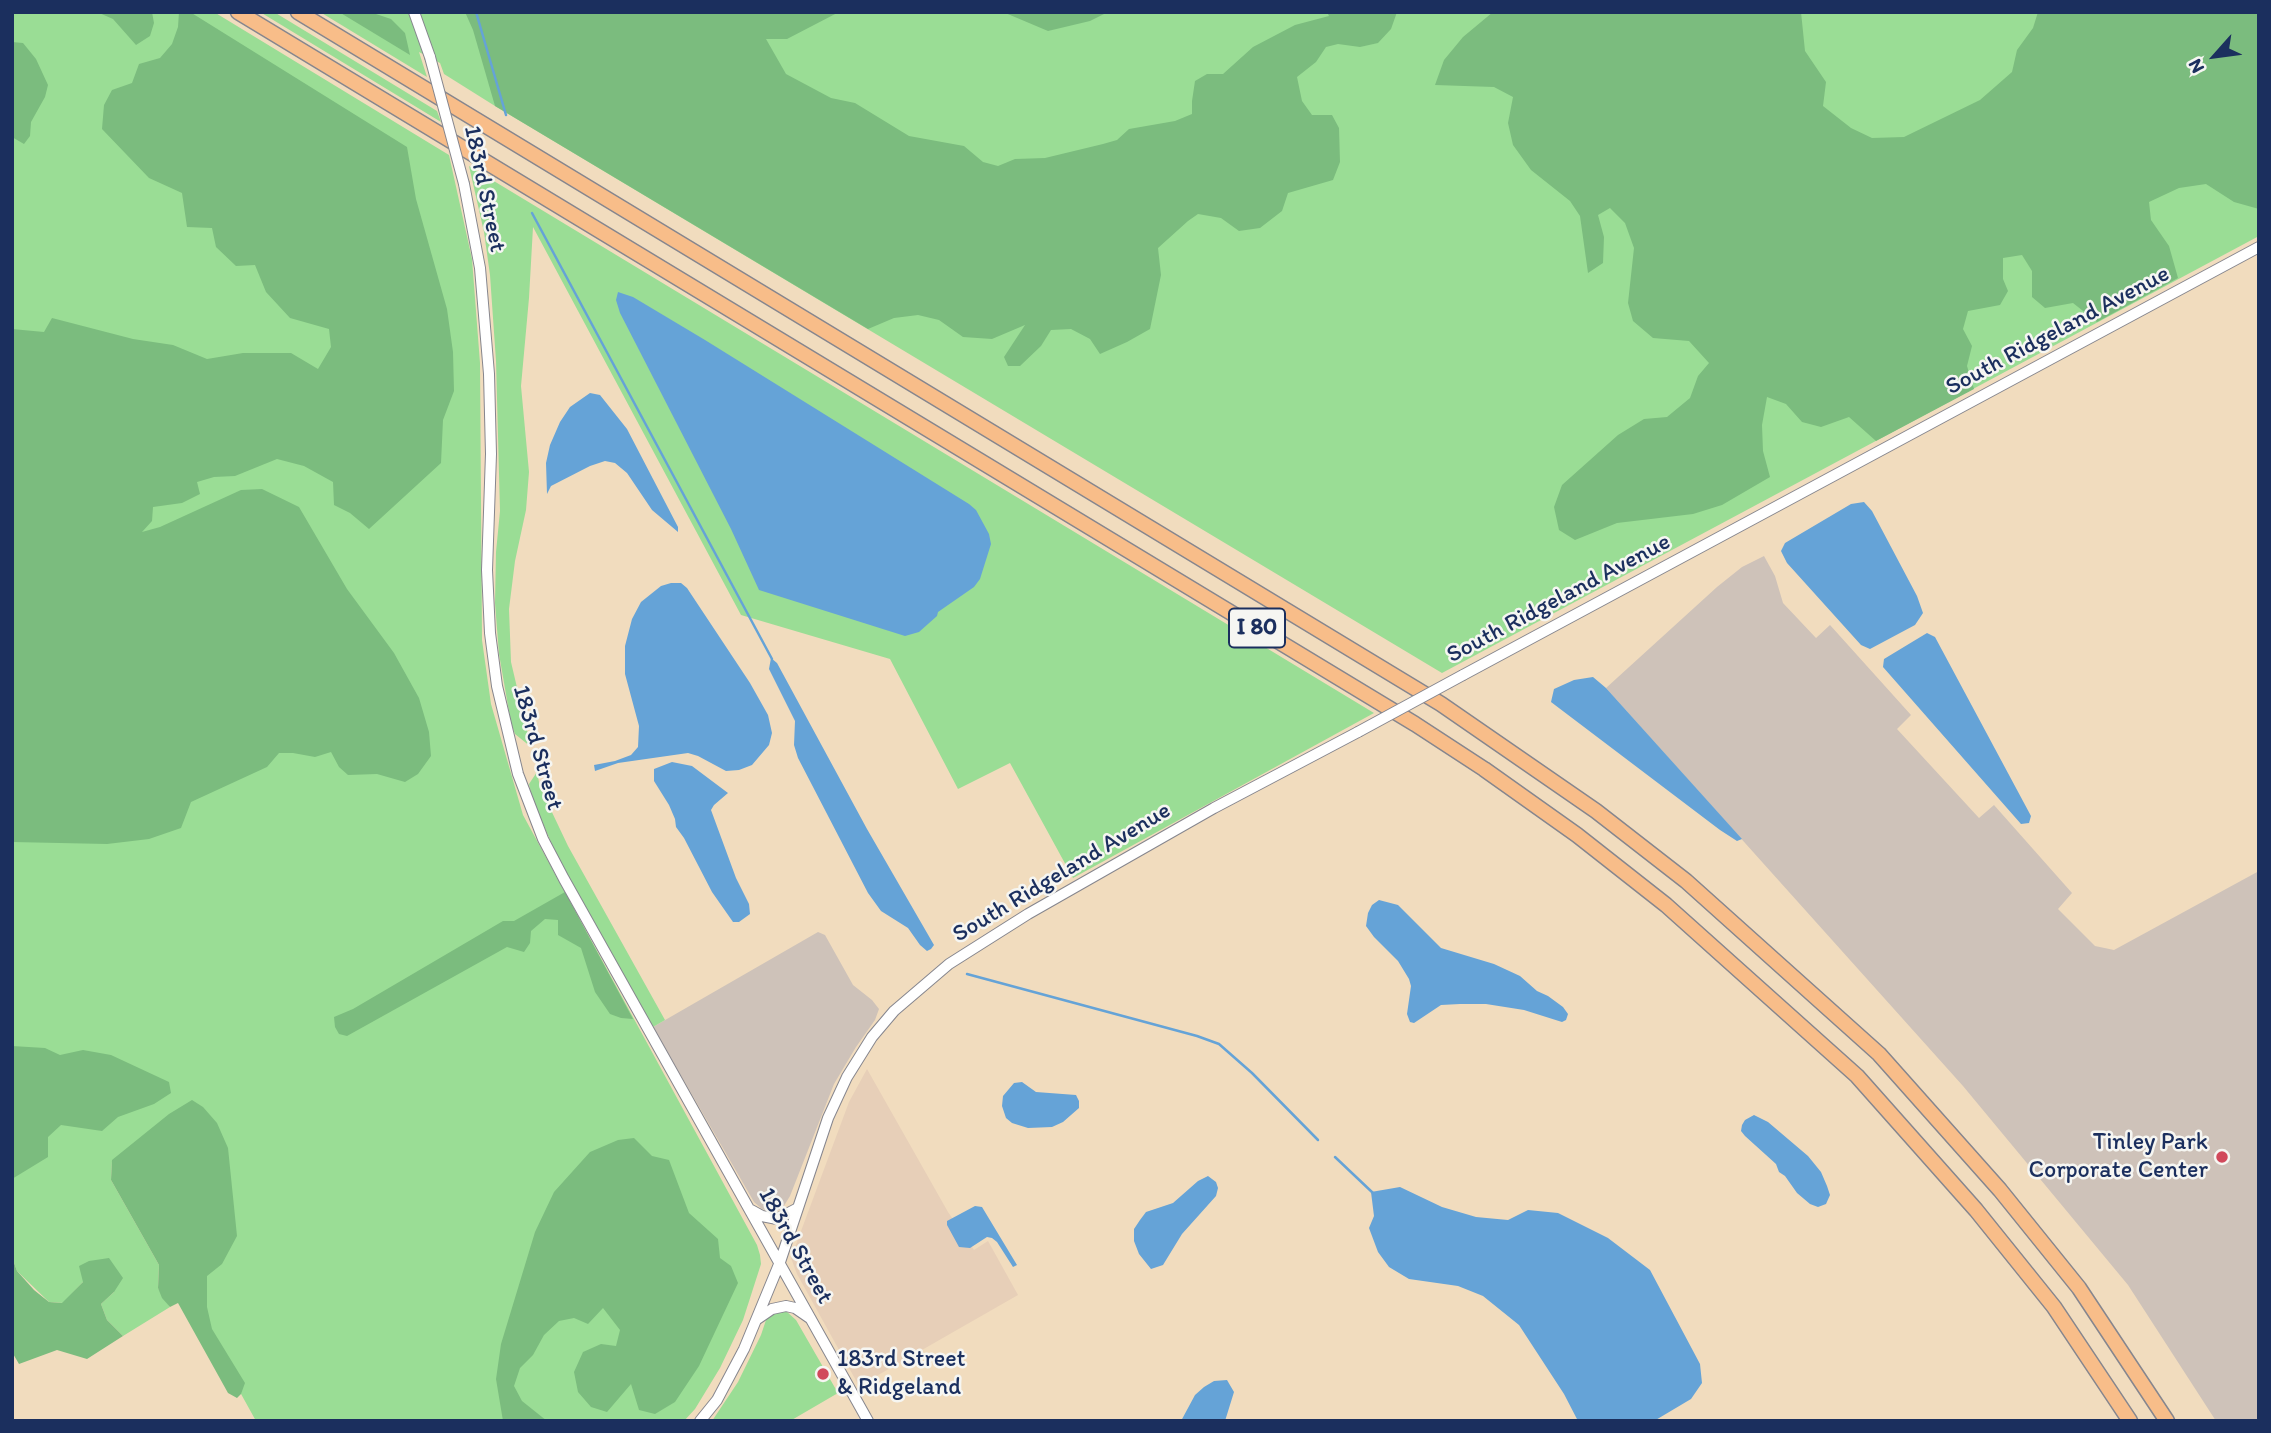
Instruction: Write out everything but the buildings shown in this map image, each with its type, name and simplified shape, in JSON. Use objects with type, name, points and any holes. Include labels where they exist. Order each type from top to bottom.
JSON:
[{"type":"highway","name":"I 80","points":[[238,12],[1415,724],[1485,769],[1577,835],[1666,905],[1857,1076],[1976,1210],[2054,1307],[2130,1421]]},
{"type":"highway","name":"I 80","points":[[298,12],[1441,704],[1596,811],[1686,881],[1879,1054],[2000,1190],[2079,1288],[2167,1421]]},
{"type":"street","name":"183rd Street","points":[[414,12],[430,57],[464,184],[480,268],[487,335],[491,435],[487,570],[490,633],[497,686],[510,745],[525,794],[551,855],[868,1421]]},
{"type":"street","name":"South Ridgeland Avenue","points":[[700,1421],[717,1400],[756,1320],[780,1262],[828,1118],[846,1077],[872,1037],[894,1011],[949,964],[1028,914],[1214,807],[2259,247]]},
{"type":"street","points":[[751,1210],[777,1219],[798,1207]]},
{"type":"street","points":[[756,1320],[772,1309],[786,1306],[795,1308],[812,1319]]},
{"type":"shaded area","points":[[1764,556],[1775,576],[1783,603],[1816,638],[1830,625],[1911,715],[1897,729],[1979,818],[1994,805],[2072,893],[2058,909],[2095,946],[2114,950],[2259,871],[2259,1421],[2216,1421],[2128,1285],[1963,1086],[1606,688],[1717,587],[1742,567]]},
{"type":"shaded area","points":[[818,932],[825,935],[853,985],[879,1009],[875,1020],[834,1084],[790,1196],[782,1209],[773,1212],[762,1209],[754,1202],[653,1027]]},
{"type":"shaded area","points":[[867,1069],[948,1212],[974,1250],[988,1241],[1018,1295],[859,1386],[797,1274],[791,1258],[849,1102]]},
{"type":"green space","points":[[12,12],[214,12],[449,155],[472,259],[480,363],[482,640],[491,704],[523,815],[757,1245],[760,1255],[761,1264],[743,1320],[720,1368],[695,1409],[684,1421],[256,1421],[112,1161],[111,1180],[159,1265],[158,1288],[170,1307],[123,1336],[107,1320],[101,1304],[114,1292],[83,1282],[63,1303],[49,1302],[17,1271],[12,1257]]},
{"type":"green space","points":[[97,12],[152,12],[154,23],[150,36],[136,45],[113,19]]},
{"type":"green space","points":[[179,12],[190,12],[407,147],[416,199],[447,309],[453,352],[454,391],[443,420],[441,463],[369,529],[350,513],[334,505],[333,482],[304,466],[277,459],[235,476],[214,477],[197,482],[200,494],[182,503],[153,507],[152,521],[142,532],[160,527],[241,490],[262,489],[299,507],[347,589],[394,653],[419,698],[429,732],[431,756],[418,774],[405,782],[377,774],[348,775],[339,767],[331,752],[315,757],[279,753],[267,767],[191,802],[181,828],[149,839],[107,844],[12,842],[12,329],[44,332],[52,318],[133,339],[173,345],[207,359],[243,353],[291,353],[318,369],[331,347],[329,329],[290,318],[266,292],[255,265],[236,266],[216,247],[212,228],[187,227],[182,193],[149,178],[102,129],[104,105],[112,90],[132,83],[139,64],[160,58],[172,44],[178,27]]},
{"type":"green space","points":[[260,12],[274,12],[437,111],[441,122]]},
{"type":"green space","points":[[320,12],[2259,12],[2259,236],[1442,673],[495,106],[444,74],[440,63],[419,52],[427,77]]},
{"type":"green space","points":[[339,12],[370,12],[391,19],[405,33],[410,55]]},
{"type":"green space","points":[[465,12],[839,12],[787,39],[766,39],[786,74],[831,98],[855,103],[909,136],[964,146],[983,162],[998,166],[1015,159],[1045,158],[1103,144],[1117,140],[1129,129],[1175,121],[1192,114],[1195,81],[1207,74],[1223,74],[1253,47],[1295,25],[1329,16],[1327,12],[1397,12],[1391,29],[1378,43],[1360,47],[1338,44],[1326,47],[1316,62],[1297,77],[1302,101],[1312,115],[1332,115],[1339,128],[1340,162],[1333,180],[1288,193],[1282,211],[1260,228],[1239,231],[1221,218],[1198,214],[1188,221],[1158,248],[1161,275],[1150,329],[1100,354],[1090,339],[1071,329],[1051,330],[1041,346],[1020,366],[1008,366],[1004,357],[1025,325],[992,339],[963,337],[939,320],[918,315],[894,318],[868,329],[495,106],[473,30]]},
{"type":"green space","points":[[1003,12],[1108,12],[1090,21],[1048,31]]},
{"type":"green space","points":[[1493,12],[1801,12],[1805,51],[1826,82],[1823,106],[1851,128],[1872,138],[1904,137],[1980,100],[2012,72],[2017,50],[2033,28],[2038,12],[2259,12],[2259,209],[2234,202],[2206,184],[2179,188],[2149,202],[2151,220],[2169,246],[2178,278],[2097,322],[2073,303],[2045,308],[2032,297],[2032,271],[2022,255],[2003,258],[2003,279],[2008,291],[2000,305],[1968,311],[1963,329],[1972,346],[1967,366],[1974,389],[1876,441],[1849,417],[1821,427],[1802,422],[1786,404],[1767,397],[1762,425],[1763,451],[1770,477],[1722,505],[1693,514],[1617,523],[1575,540],[1559,530],[1554,507],[1562,485],[1618,435],[1644,419],[1667,417],[1690,398],[1698,376],[1709,363],[1689,341],[1653,338],[1633,321],[1628,303],[1634,248],[1625,223],[1610,208],[1598,215],[1604,237],[1603,263],[1588,273],[1580,216],[1570,201],[1531,170],[1513,145],[1508,123],[1513,97],[1494,87],[1435,85],[1444,60],[1463,37]]},
{"type":"green space","points":[[12,42],[23,43],[36,59],[48,85],[45,97],[31,122],[30,136],[24,144],[12,137]]},
{"type":"green space","points":[[469,166],[1374,713],[1073,878],[1010,763],[958,789],[890,659],[741,615],[533,227],[521,386],[529,472],[526,510],[515,561],[509,609],[511,662],[531,747],[515,734],[511,723],[499,654],[495,603],[500,511],[496,361],[490,275],[484,232]]},
{"type":"green space","points":[[537,772],[540,787],[568,846],[665,1020],[653,1027],[556,854],[532,798],[529,784]]},
{"type":"green space","points":[[565,892],[633,1019],[610,1014],[595,992],[581,948],[558,935],[558,920],[545,919],[531,931],[530,943],[524,952],[507,947],[347,1036],[339,1034],[334,1017],[353,1009],[503,921],[514,921]]},
{"type":"green space","points":[[12,1046],[45,1048],[60,1055],[83,1050],[111,1055],[169,1082],[171,1093],[154,1104],[118,1117],[102,1131],[61,1125],[48,1137],[48,1157],[12,1179]]},
{"type":"green space","points":[[192,1100],[203,1107],[217,1123],[228,1148],[237,1236],[222,1264],[207,1276],[207,1307],[212,1329],[245,1383],[237,1398],[228,1393],[178,1303],[170,1307],[162,1298],[158,1288],[159,1265],[111,1180],[112,1160],[169,1114]]},
{"type":"green space","points":[[634,1138],[652,1156],[669,1160],[689,1213],[718,1239],[720,1258],[731,1266],[738,1283],[699,1366],[675,1402],[655,1414],[639,1410],[631,1384],[607,1412],[591,1407],[578,1392],[574,1372],[583,1352],[601,1344],[616,1346],[620,1330],[603,1308],[588,1324],[574,1318],[559,1321],[544,1335],[533,1355],[520,1368],[514,1386],[522,1401],[547,1421],[503,1421],[496,1379],[501,1344],[535,1232],[554,1192],[590,1152],[618,1140]]},
{"type":"green space","points":[[12,1257],[17,1271],[34,1290],[49,1302],[62,1303],[83,1282],[79,1266],[89,1261],[109,1258],[123,1278],[114,1292],[101,1304],[107,1320],[123,1336],[87,1359],[57,1350],[19,1364],[12,1352]]},
{"type":"green space","points":[[786,1311],[796,1320],[838,1393],[790,1421],[712,1421],[738,1382],[766,1320],[775,1312]]},
{"type":"water","points":[[618,292],[633,297],[705,340],[969,504],[976,510],[989,534],[991,544],[980,579],[974,587],[938,612],[919,632],[905,636],[759,590],[731,529],[620,313],[616,300]]},
{"type":"water","points":[[590,393],[600,395],[627,429],[678,527],[678,532],[652,510],[627,473],[615,463],[605,461],[590,466],[551,486],[547,494],[546,463],[550,445],[570,407]]},
{"type":"water","points":[[1864,502],[1872,511],[1917,596],[1923,613],[1915,625],[1870,649],[1861,645],[1787,563],[1781,551],[1785,543],[1851,504]]},
{"type":"water","points":[[681,583],[687,588],[750,683],[768,715],[772,733],[769,745],[752,765],[739,770],[726,771],[688,753],[618,763],[595,771],[594,765],[631,755],[638,747],[639,726],[625,674],[625,646],[632,619],[641,602],[661,586]]},
{"type":"water","points":[[1927,633],[1935,637],[2031,816],[2029,823],[2021,824],[1883,667],[1884,659]]},
{"type":"water","points":[[771,658],[777,663],[867,829],[934,945],[931,949],[927,951],[908,928],[881,911],[868,893],[798,758],[794,745],[795,721],[769,669]]},
{"type":"water","points":[[1593,677],[1606,688],[1742,839],[1737,841],[1720,830],[1551,702],[1554,689],[1574,680]]},
{"type":"water","points":[[672,762],[692,766],[728,793],[711,810],[736,878],[749,904],[750,914],[739,922],[733,922],[712,892],[676,827],[669,805],[654,781],[654,769]]},
{"type":"water","points":[[1379,900],[1398,905],[1441,948],[1494,964],[1520,976],[1537,991],[1563,1007],[1568,1014],[1566,1020],[1562,1022],[1524,1010],[1486,1004],[1460,1004],[1441,1005],[1414,1023],[1410,1022],[1407,1014],[1411,986],[1409,979],[1398,961],[1366,926],[1372,905]]},
{"type":"water","points":[[1022,1082],[1036,1092],[1076,1095],[1079,1108],[1063,1122],[1052,1127],[1028,1128],[1012,1123],[1006,1118],[1002,1106],[1003,1096],[1014,1083]]},
{"type":"water","points":[[1754,1115],[1768,1122],[1808,1156],[1821,1172],[1830,1195],[1826,1204],[1818,1207],[1810,1204],[1779,1172],[1776,1164],[1745,1136],[1741,1131],[1742,1125]]},
{"type":"water","points":[[1208,1176],[1216,1182],[1216,1196],[1182,1234],[1163,1265],[1151,1269],[1139,1254],[1134,1241],[1134,1229],[1146,1212],[1173,1203],[1198,1181]]},
{"type":"water","points":[[1400,1187],[1442,1207],[1476,1217],[1508,1220],[1528,1210],[1558,1213],[1608,1238],[1650,1270],[1700,1364],[1702,1383],[1691,1399],[1654,1421],[1578,1421],[1564,1394],[1519,1325],[1483,1296],[1458,1286],[1409,1279],[1389,1267],[1378,1252],[1369,1228],[1374,1216],[1371,1192]]},
{"type":"water","points":[[975,1206],[982,1207],[1017,1265],[1013,1267],[992,1238],[987,1237],[970,1248],[959,1247],[947,1221]]},
{"type":"water","points":[[1227,1380],[1234,1392],[1225,1421],[1181,1421],[1195,1395],[1214,1381]]},
{"type":"waterway","points":[[476,12],[506,115]]},
{"type":"waterway","points":[[532,213],[772,659]]},
{"type":"waterway","points":[[967,974],[1219,1044],[1252,1073],[1318,1140]]},
{"type":"waterway","points":[[1335,1157],[1373,1193]]},
{"type":"place","name":"Tinley Park Corporate Center","points":[[2222,1157]]},
{"type":"place","name":"183rd Street & Ridgeland","points":[[823,1374]]}]
